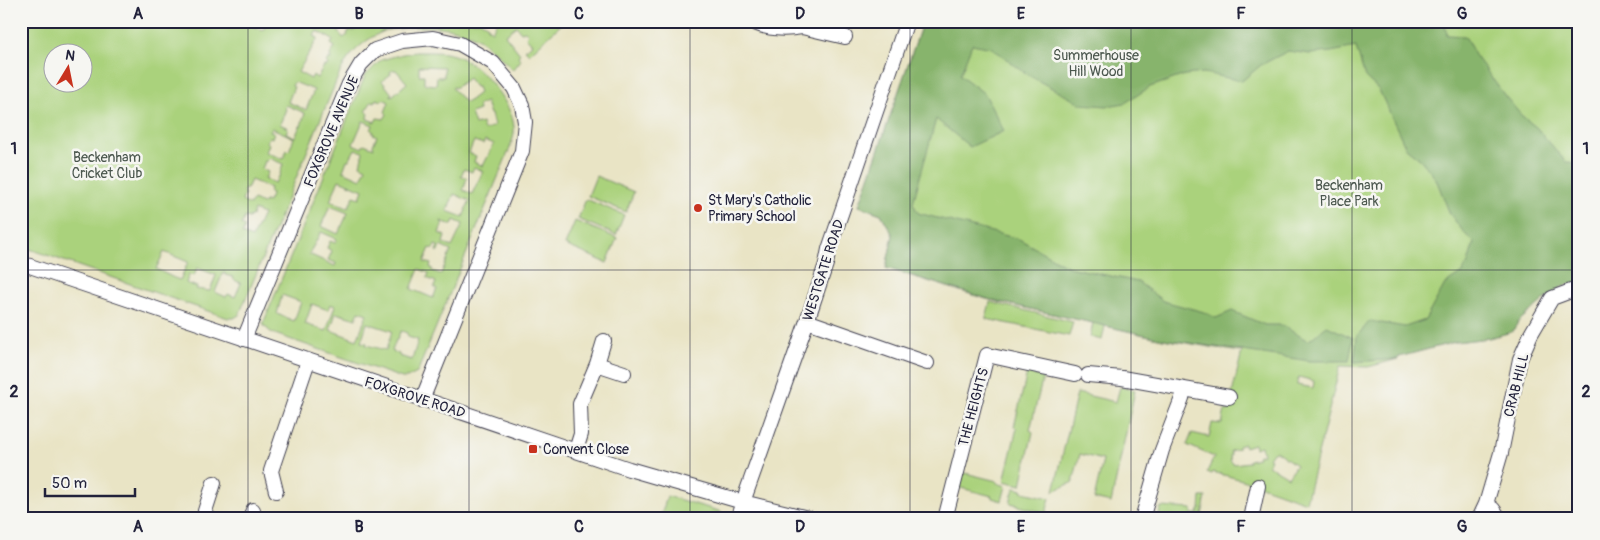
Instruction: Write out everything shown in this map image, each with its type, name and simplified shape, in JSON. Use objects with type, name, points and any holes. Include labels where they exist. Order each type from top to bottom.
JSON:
[{"type":"street","points":[[751,21],[758,25],[783,30],[804,24],[845,37]]},
{"type":"street","name":"WESTGATE ROAD","points":[[737,519],[807,322],[829,249],[906,21]]},
{"type":"street","name":"FOXGROVE AVENUE","points":[[244,339],[349,84],[361,64],[375,50],[402,41],[434,38],[460,44],[493,63],[514,88],[522,105],[525,122],[522,151],[422,400]]},
{"type":"street","name":"FOXGROVE ROAD","points":[[21,263],[629,469],[743,502],[812,519]]},
{"type":"street","name":"CRAB HILL","points":[[1486,504],[1501,453],[1520,359],[1531,334],[1552,298],[1579,288]]},
{"type":"street","points":[[807,322],[927,363]]},
{"type":"street","points":[[576,450],[581,434],[580,404],[597,364],[604,341]]},
{"type":"street","name":"THE HEIGHTS","points":[[945,519],[987,355],[1082,374],[1122,378],[1230,397]]},
{"type":"street","points":[[276,491],[272,471],[308,361]]},
{"type":"street","points":[[597,364],[624,373]]},
{"type":"street","points":[[1142,519],[1162,450],[1184,390]]},
{"type":"street","points":[[209,519],[205,511],[214,482]]},
{"type":"street","points":[[1251,519],[1258,486]]},
{"type":"street","points":[[1479,519],[1486,504],[1493,509],[1500,519]]},
{"type":"green space","name":"Beckenham Cricket Club","points":[[21,21],[240,21],[263,30],[268,21],[331,21],[343,38],[352,29],[353,31],[358,28],[354,21],[480,21],[492,31],[497,21],[565,21],[529,54],[525,50],[532,44],[526,37],[528,34],[525,31],[521,32],[516,26],[505,35],[520,54],[518,56],[521,60],[513,70],[486,44],[475,37],[467,33],[441,27],[387,30],[360,46],[349,57],[341,70],[239,315],[234,318],[228,318],[21,246]],"holes":[[[317,31],[333,40],[331,44],[335,47],[330,55],[331,59],[328,59],[326,62],[327,66],[324,66],[317,78],[313,75],[311,79],[298,72],[318,38],[314,36]],[[294,82],[314,90],[306,110],[288,102],[294,87],[292,86]],[[286,105],[305,113],[295,137],[286,133],[288,128],[280,124]],[[272,128],[294,138],[289,151],[287,150],[283,159],[266,152],[269,144],[267,142],[269,137],[272,138],[274,132],[270,131]],[[269,158],[283,164],[275,183],[265,179],[268,172],[262,169],[265,161]],[[251,180],[270,188],[269,192],[272,193],[268,202],[265,201],[263,204],[253,200],[250,205],[242,201],[245,194],[243,192],[247,189]],[[254,210],[263,214],[252,238],[242,234],[245,227],[241,225],[245,217],[249,218]],[[164,252],[188,262],[180,280],[156,269]],[[197,268],[216,275],[210,291],[196,289],[197,287],[186,283],[189,275],[194,276]],[[223,273],[241,283],[235,297],[228,294],[226,297],[215,292]]]},
{"type":"green space","name":"Beckenham Place Park","points":[[923,21],[1579,21],[1579,264],[1489,338],[1455,342],[1368,367],[1340,366],[1306,502],[1253,483],[1207,472],[1214,457],[1187,445],[1192,433],[1209,437],[1212,423],[1222,424],[1225,410],[1228,411],[1242,351],[1163,339],[1105,326],[1102,340],[1090,337],[1093,323],[986,299],[886,268],[893,235],[881,214],[859,206]],"holes":[[[1299,377],[1314,381],[1313,388],[1297,385]],[[1244,444],[1245,447],[1254,444],[1255,448],[1261,446],[1263,454],[1257,456],[1258,458],[1249,460],[1249,462],[1234,464],[1231,462],[1230,451],[1238,449],[1238,446]],[[1276,451],[1296,465],[1288,477],[1268,465],[1271,459],[1269,458]]]},
{"type":"green space","name":"Summerhouse Hill Wood","points":[[923,21],[1444,21],[1447,35],[1465,36],[1475,55],[1521,115],[1537,128],[1566,162],[1579,163],[1579,281],[1563,286],[1544,300],[1519,321],[1512,332],[1489,338],[1455,342],[1399,357],[1398,359],[1354,362],[1357,336],[1370,321],[1405,327],[1425,320],[1445,284],[1461,274],[1468,263],[1474,242],[1465,234],[1450,214],[1436,179],[1421,160],[1406,148],[1379,90],[1365,77],[1356,47],[1310,54],[1288,51],[1261,65],[1242,81],[1204,73],[1185,75],[1150,87],[1125,103],[1107,106],[1081,104],[1028,75],[992,48],[972,44],[960,75],[985,94],[1004,131],[970,147],[936,119],[913,203],[918,213],[1019,239],[1069,267],[1138,282],[1163,301],[1204,312],[1216,318],[1232,311],[1265,325],[1282,325],[1308,341],[1327,326],[1353,338],[1349,361],[1310,361],[1163,339],[991,300],[886,268],[893,235],[881,214],[859,206]]},
{"type":"green space","points":[[416,52],[443,53],[454,55],[468,62],[487,78],[504,100],[510,111],[514,133],[510,148],[417,373],[407,378],[402,378],[272,333],[263,324],[365,76],[381,60]],"holes":[[[419,66],[444,67],[444,77],[437,77],[436,85],[424,84],[424,75],[419,75]],[[396,70],[407,83],[392,96],[382,81],[391,74],[390,72]],[[468,78],[477,87],[479,93],[466,103],[452,88],[455,88]],[[376,99],[382,101],[383,99],[389,102],[384,119],[377,118],[375,122],[367,119],[369,114],[366,110],[372,101],[375,102]],[[486,102],[494,126],[484,130],[482,123],[475,125],[471,113],[479,110],[478,105]],[[363,121],[373,125],[371,130],[377,136],[373,145],[374,148],[364,144],[362,148],[353,144]],[[485,140],[494,144],[483,166],[474,162],[476,156],[469,153],[474,141],[483,144]],[[355,149],[363,152],[360,165],[366,168],[361,179],[343,171],[347,160],[349,160]],[[474,167],[483,171],[472,194],[463,190],[467,178],[461,176],[464,169],[472,172]],[[339,180],[363,190],[360,198],[354,196],[348,208],[330,201]],[[454,194],[470,201],[463,217],[447,211]],[[330,206],[348,213],[338,234],[321,226]],[[454,220],[463,224],[452,247],[443,243],[445,236],[439,233],[443,223],[441,221],[452,225]],[[321,232],[337,239],[335,243],[330,241],[327,248],[332,251],[328,260],[336,263],[335,266],[309,254]],[[435,245],[438,246],[436,251],[438,252],[440,246],[451,251],[441,274],[432,271],[431,264],[424,262],[430,248],[433,249]],[[419,269],[429,273],[427,278],[436,282],[434,287],[437,289],[433,298],[411,289]],[[282,295],[301,302],[294,321],[277,314]],[[312,304],[328,310],[330,304],[335,306],[326,331],[305,324]],[[359,311],[367,314],[357,340],[330,330],[336,313],[356,319]],[[367,323],[392,331],[386,350],[366,345],[367,343],[361,342]],[[402,331],[407,333],[408,337],[418,340],[412,360],[399,356],[399,354],[392,351]]]},
{"type":"green space","points":[[596,176],[634,192],[626,212],[588,196]]},
{"type":"green space","points":[[586,199],[624,215],[616,235],[578,219]]},
{"type":"green space","points":[[575,221],[617,238],[607,263],[565,245]]},
{"type":"green space","points":[[990,302],[1073,322],[1069,336],[986,319]]},
{"type":"green space","points":[[1027,373],[1043,377],[1030,430],[1033,432],[1021,485],[1004,481],[1017,428],[1014,427]]},
{"type":"green space","points":[[1120,387],[1135,390],[1111,503],[1094,499],[1103,460],[1080,454],[1073,482],[1054,491],[1077,393],[1116,402]]},
{"type":"green space","points":[[961,472],[997,481],[997,483],[1006,486],[1002,501],[992,498],[992,496],[957,487]]},
{"type":"green space","points":[[1014,488],[1050,498],[1046,513],[1010,503]]},
{"type":"green space","points":[[667,496],[719,511],[723,514],[723,519],[692,519],[679,515],[678,519],[660,519]]},
{"type":"green space","points":[[1201,497],[1206,497],[1201,519],[1158,519],[1161,507],[1192,509],[1192,514],[1198,514]]},
{"type":"place","name":"St Mary's Catholic Primary School","points":[[698,208]]},
{"type":"place","name":"Convent Close","points":[[533,449]]}]
